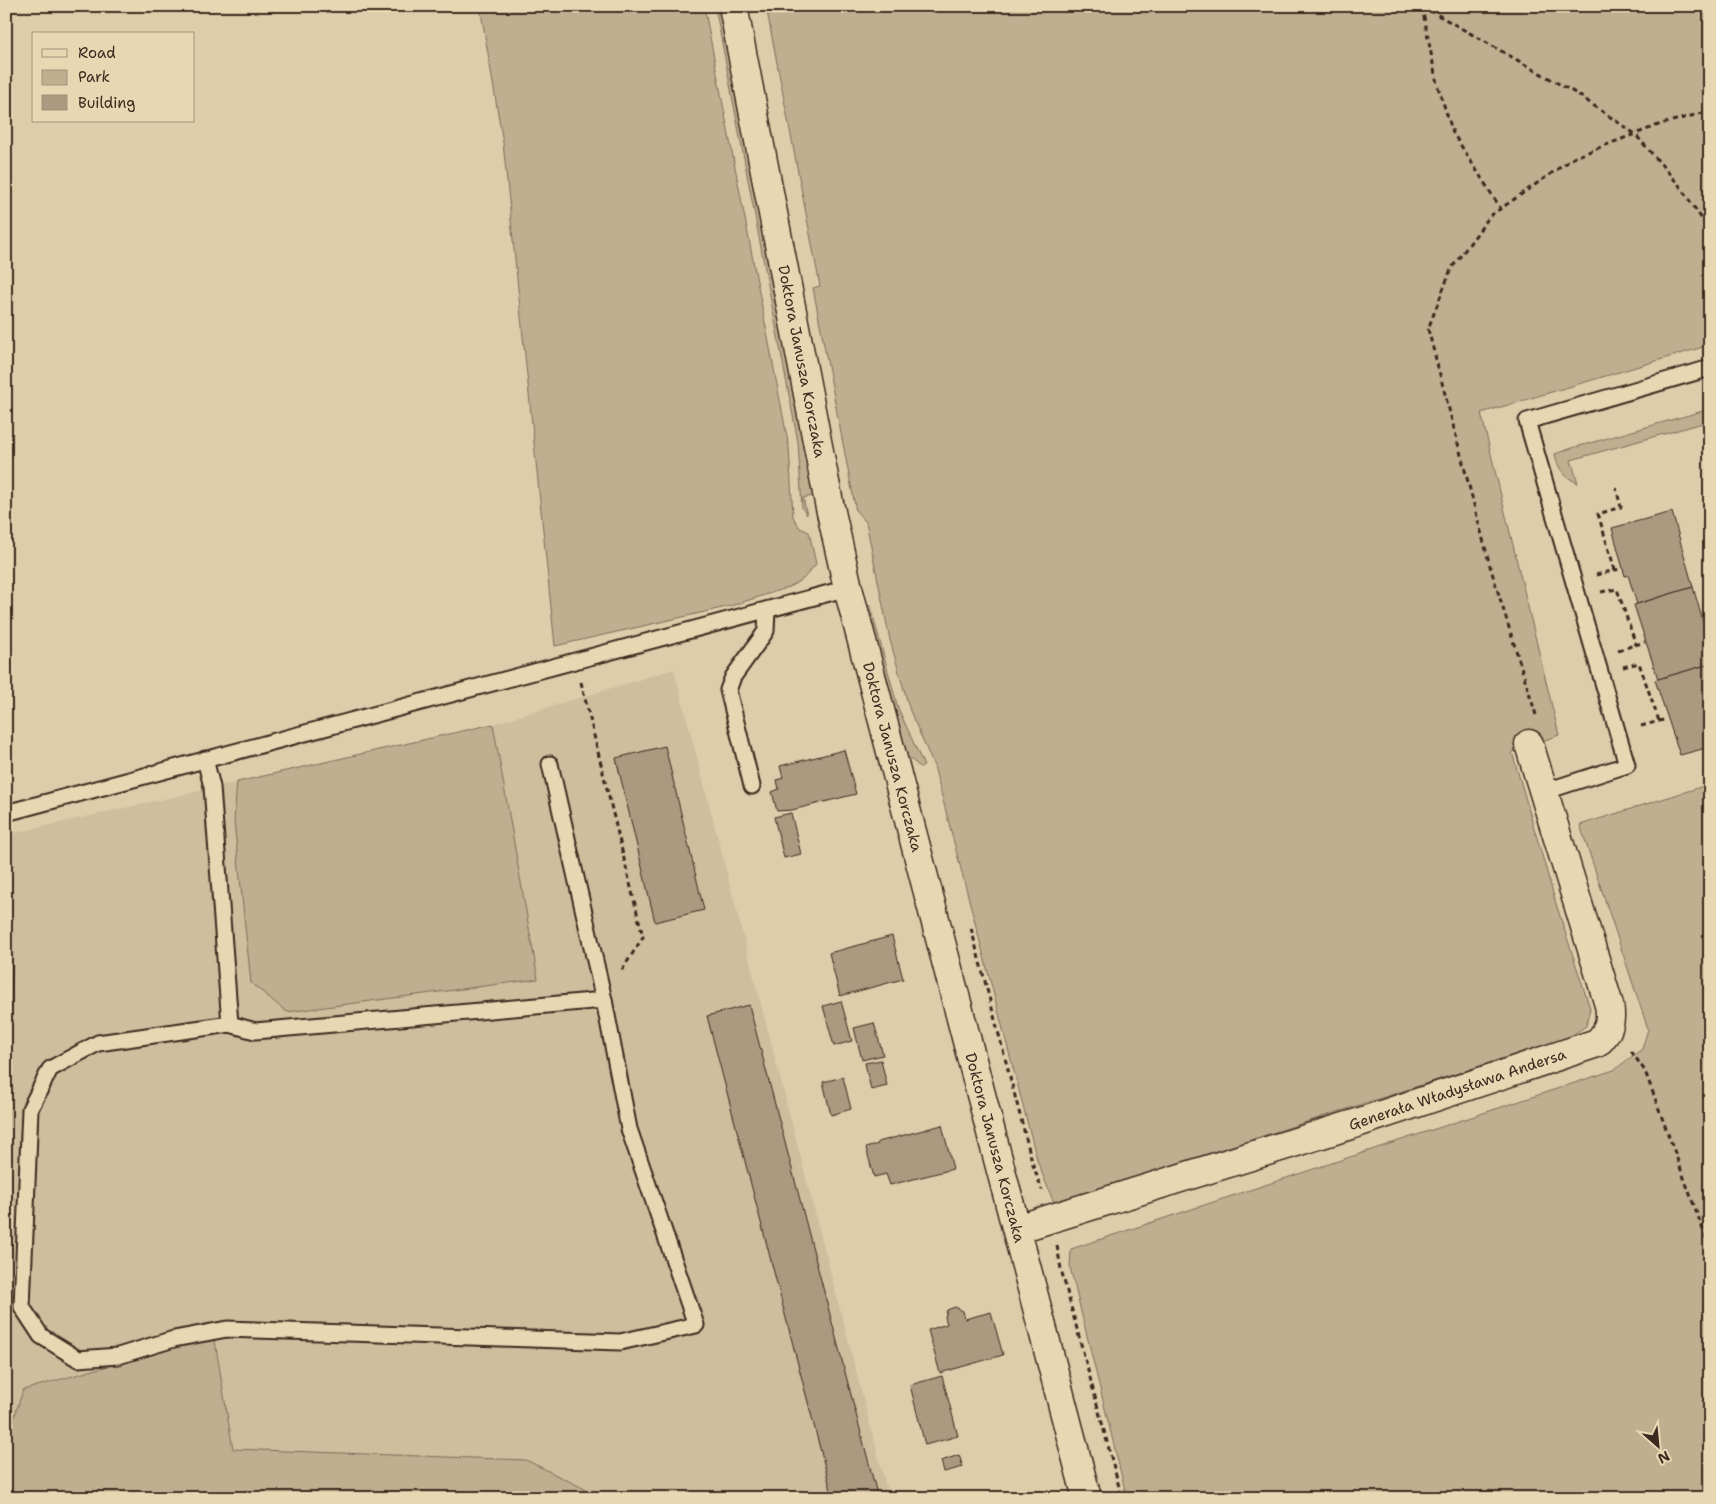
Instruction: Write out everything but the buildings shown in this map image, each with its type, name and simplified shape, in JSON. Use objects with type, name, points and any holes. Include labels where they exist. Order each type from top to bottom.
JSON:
[{"type":"street","name":"Doktora Janusza Korczaka","points":[[733,6],[848,588],[1087,1498]]},
{"type":"street","name":"Generała Władysława Andersa","points":[[1017,1229],[1330,1132],[1597,1044],[1603,1038],[1610,1022],[1609,1006],[1529,744]]},
{"type":"lane","points":[[1543,792],[1628,765],[1527,421],[1710,368]]},
{"type":"lane","points":[[6,812],[848,588]]},
{"type":"lane","points":[[752,786],[728,690],[733,677],[766,631],[767,610]]},
{"type":"lane","points":[[204,759],[212,787],[230,1024]]},
{"type":"lane","points":[[550,764],[604,1000],[629,1128],[696,1325],[620,1342],[227,1329],[174,1340],[118,1356],[78,1359],[41,1336],[22,1307],[30,1109],[50,1069],[98,1043],[230,1024],[255,1030],[604,1000]]},
{"type":"path","points":[[1501,208],[1453,133],[1437,84],[1422,6],[1577,94],[1635,134],[1679,185],[1710,231]]},
{"type":"path","points":[[1529,744],[1541,731],[1490,566],[1428,329],[1451,269],[1490,216],[1575,157],[1635,134],[1710,111]]},
{"type":"path","points":[[1615,570],[1598,514],[1621,507],[1616,488]]},
{"type":"path","points":[[1595,576],[1623,568]]},
{"type":"path","points":[[1579,598],[1617,588],[1636,645]]},
{"type":"path","points":[[1620,650],[1645,642]]},
{"type":"path","points":[[1601,673],[1639,663],[1659,721]]},
{"type":"path","points":[[581,682],[643,936]]},
{"type":"path","points":[[1642,725],[1666,719]]},
{"type":"path","points":[[1630,1051],[1645,1071],[1710,1249]]},
{"type":"path","points":[[1055,1238],[1122,1498]]},
{"type":"shaded area","points":[[674,669],[889,1498],[603,1498],[526,1460],[233,1449],[214,1336],[23,1390],[6,1443],[6,835],[493,724]]},
{"type":"green space","points":[[480,6],[704,6],[789,447],[793,517],[800,528],[809,532],[816,564],[803,579],[789,587],[731,606],[555,646],[503,143]]},
{"type":"green space","points":[[715,6],[719,6],[813,496],[803,498],[807,515],[802,508],[798,442]]},
{"type":"green space","points":[[766,6],[1710,6],[1710,345],[1481,413],[1559,735],[1512,752],[1557,907],[1590,1008],[1586,1026],[1568,1038],[1054,1203],[1038,1163],[934,766],[910,711],[890,640],[866,522],[856,511],[813,288],[820,286]]},
{"type":"green space","points":[[1710,409],[1710,421],[1571,460],[1578,483],[1565,475],[1558,464],[1555,454]]},
{"type":"green space","points":[[870,605],[898,708],[924,766],[920,767],[907,756],[867,606]]},
{"type":"green space","points":[[493,724],[538,979],[287,1012],[251,983],[234,821],[237,782]]},
{"type":"green space","points":[[1710,784],[1710,1498],[1127,1498],[1070,1267],[1071,1249],[1614,1070],[1642,1049],[1648,1029],[1580,825]]},
{"type":"green space","points":[[214,1336],[233,1449],[526,1460],[603,1498],[6,1498],[6,1443],[23,1390]]}]
